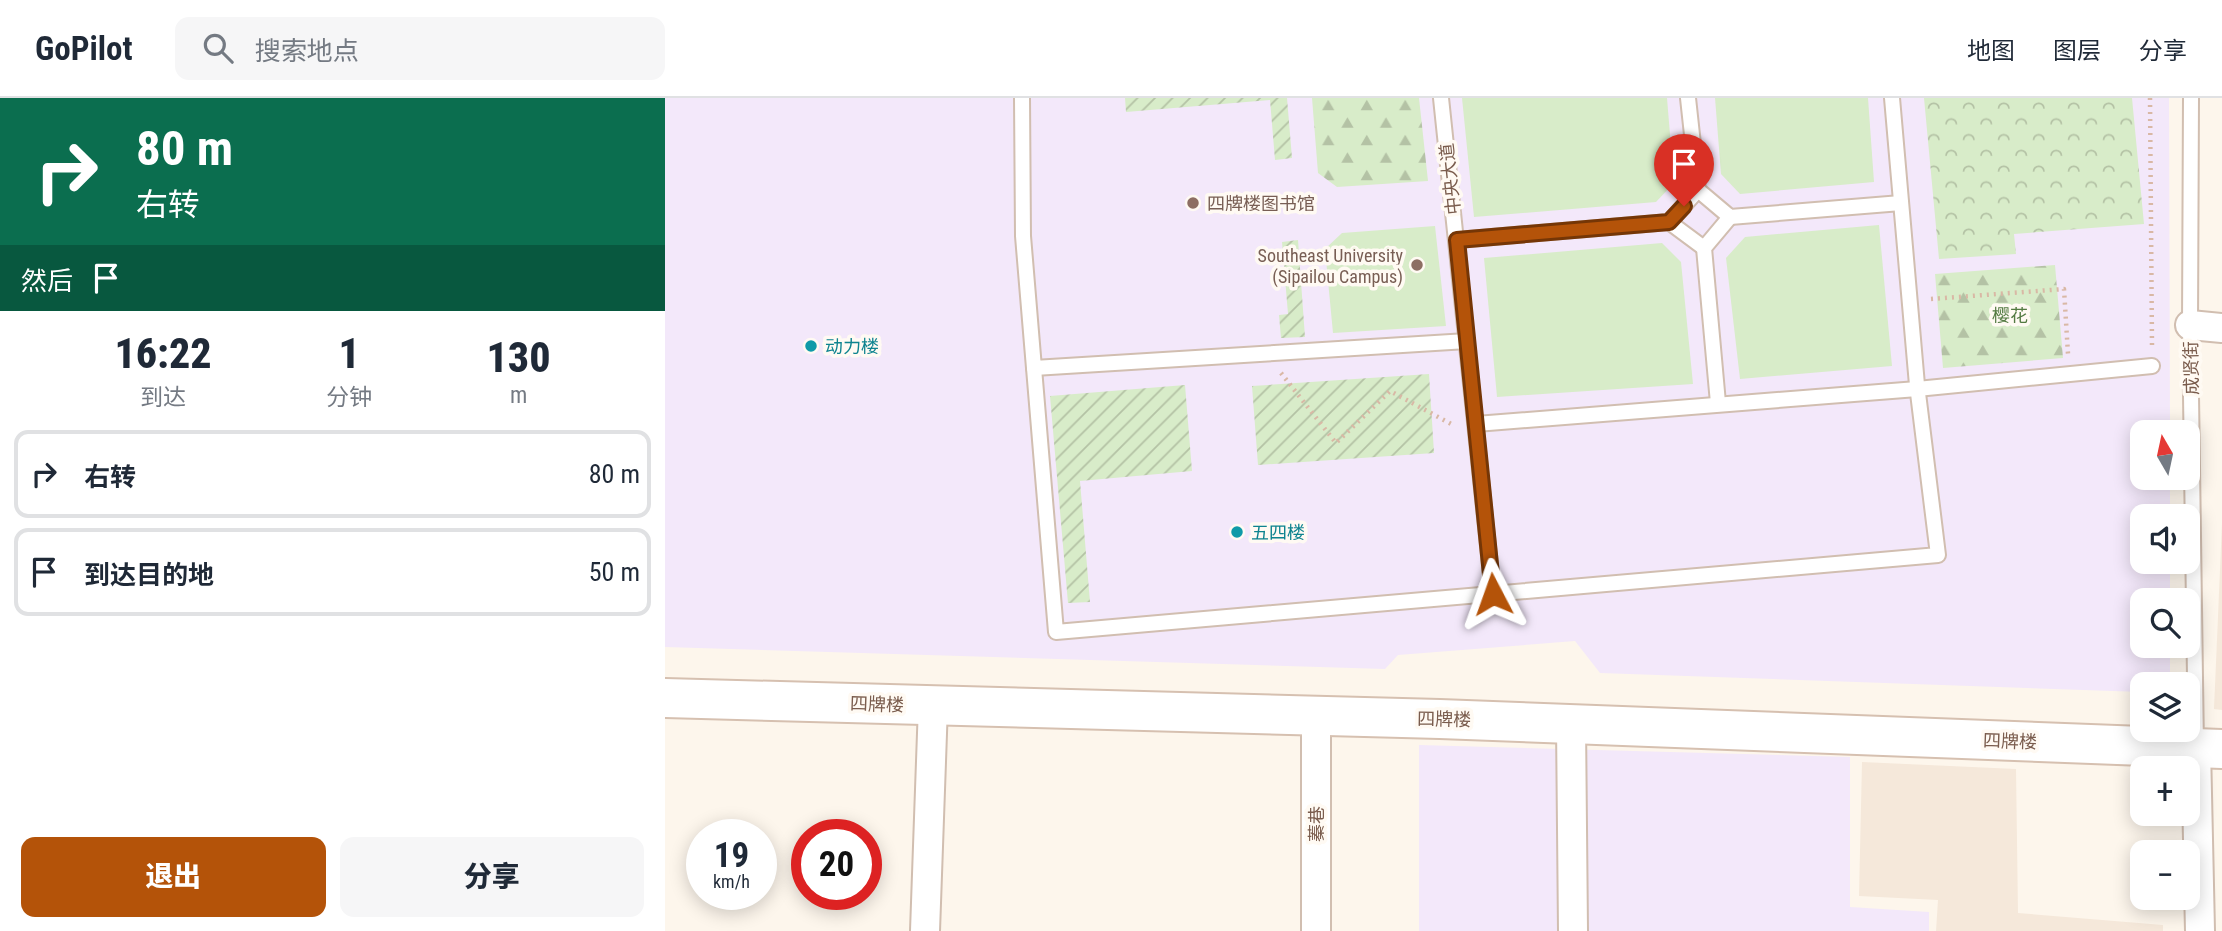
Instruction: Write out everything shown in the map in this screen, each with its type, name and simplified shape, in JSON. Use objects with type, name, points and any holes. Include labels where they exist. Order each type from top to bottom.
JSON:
[{"type":"street","points":[[2190,325],[2222,328]]},
{"type":"street","name":"四牌楼","points":[[665,698],[1571,724],[2209,749]]},
{"type":"street","points":[[925,931],[933,705]]},
{"type":"street","name":"蓁巷","points":[[1316,718],[1316,931]]},
{"type":"street","points":[[1571,724],[1573,931]]},
{"type":"street","name":"成贤街","points":[[2200,931],[2209,749]]},
{"type":"lane","points":[[1022,98],[1023,236],[1056,632],[1938,555],[1917,389],[1892,98]]},
{"type":"lane","name":"中央大道","points":[[1441,98],[1493,594]]},
{"type":"lane","points":[[1688,98],[1698,190],[1730,217],[1901,203]]},
{"type":"lane","name":"成贤街","points":[[2192,98],[2190,325],[2209,749]]},
{"type":"lane","points":[[1669,222],[1698,190]]},
{"type":"lane","points":[[1718,403],[1704,248],[1730,217]]},
{"type":"lane","points":[[1457,240],[1669,222],[1704,248]]},
{"type":"lane","points":[[1034,368],[1467,341]]},
{"type":"lane","points":[[1477,431],[1718,403],[1917,389],[2152,366]]},
{"type":"path","points":[[2150,98],[2152,366]]},
{"type":"path","points":[[1909,300],[2064,289],[2070,373]]},
{"type":"path","points":[[1265,353],[1336,443],[1390,391],[1477,431]]},
{"type":"shaded area","name":"Southeast University (Sipailou Campus)","points":[[665,98],[2169,98],[2170,420],[2130,420],[2130,490],[2170,490],[2170,504],[2130,504],[2130,574],[2170,574],[2170,588],[2130,588],[2130,658],[2170,658],[2170,672],[2130,672],[2130,692],[1600,673],[1575,641],[1398,655],[1385,669],[665,647]]},
{"type":"shaded area","points":[[2222,523],[2222,710],[2214,709]]},
{"type":"shaded area","points":[[1419,745],[1850,757],[1850,907],[1929,912],[1929,931],[1419,931]]},
{"type":"shaded area","points":[[1862,762],[2016,769],[2018,913],[2163,925],[2163,931],[1936,931],[1938,900],[1859,896]]},
{"type":"green space","points":[[1125,98],[1287,98],[1292,158],[1275,160],[1270,100],[1126,112]]},
{"type":"green space","points":[[1312,98],[1419,98],[1428,181],[1337,187],[1318,173]]},
{"type":"green space","points":[[1462,98],[1667,98],[1674,183],[1656,202],[1474,217]]},
{"type":"green space","points":[[1715,98],[1868,98],[1874,182],[1740,194],[1721,174]]},
{"type":"green space","points":[[1924,98],[2132,98],[2144,224],[2014,234],[2016,254],[1939,259]]},
{"type":"green space","points":[[1879,225],[1892,366],[1740,379],[1726,258],[1745,237]]},
{"type":"green space","points":[[1435,226],[1446,326],[1333,333],[1325,249],[1342,233]]},
{"type":"green space","points":[[1298,240],[1305,337],[1281,338],[1279,315],[1288,314],[1282,242]]},
{"type":"green space","points":[[1662,243],[1681,262],[1693,384],[1497,397],[1484,258]]},
{"type":"green space","name":"樱花","points":[[2055,265],[2063,358],[1943,368],[1935,274]]},
{"type":"green space","points":[[1429,374],[1434,453],[1258,465],[1252,386]]},
{"type":"green space","points":[[1185,385],[1192,471],[1080,481],[1090,602],[1068,603],[1050,396]]},
{"type":"place","name":"四牌楼图书馆","points":[[1193,203]]},
{"type":"place","name":"Southeast University (Sipailou Campus)","points":[[1417,265]]},
{"type":"place","name":"动力楼","points":[[811,346]]},
{"type":"place","name":"五四楼","points":[[1237,532]]},
{"type":"route","points":[[1493,594],[1457,240],[1669,222],[1684,206]]}]
